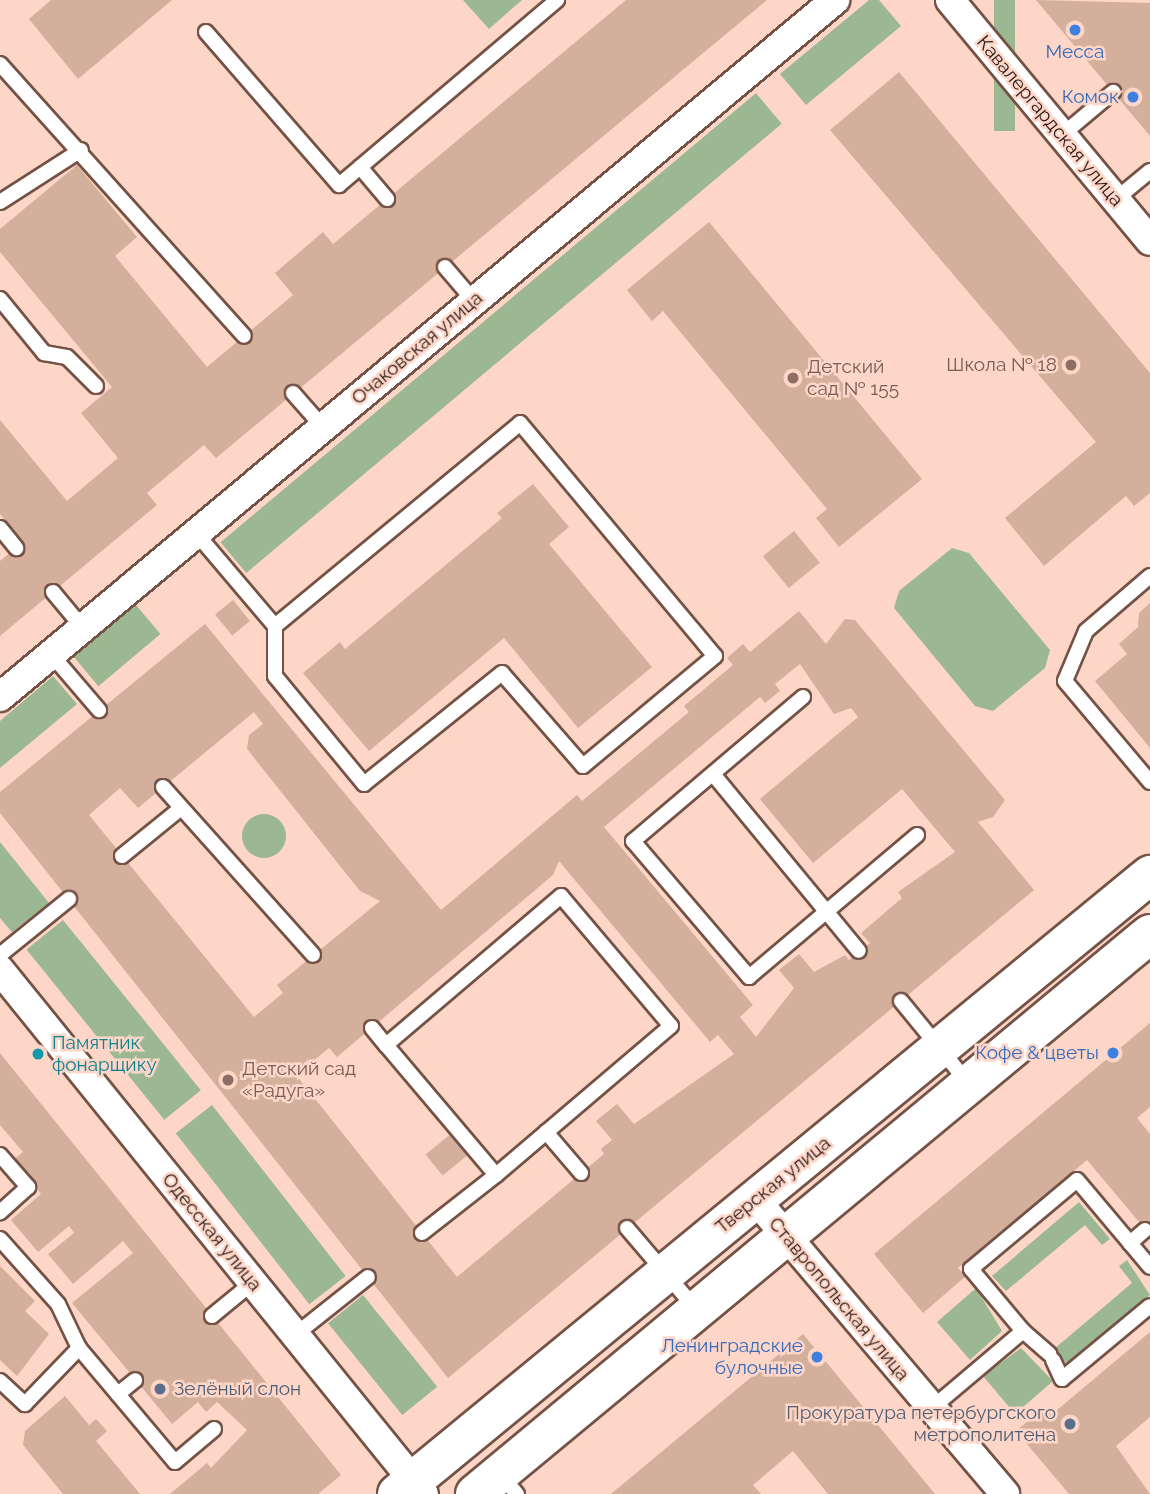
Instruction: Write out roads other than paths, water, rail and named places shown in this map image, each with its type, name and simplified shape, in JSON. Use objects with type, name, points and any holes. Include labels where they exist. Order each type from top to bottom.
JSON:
[{"type":"street","name":"Очаковская улица","points":[[0,697],[835,0]]},
{"type":"street","name":"Кавалергардская улица","points":[[950,0],[1150,241]]},
{"type":"street","name":"Тверская улица","points":[[411,1490],[666,1273],[939,1048],[1141,910]]},
{"type":"street","name":"Тверская улица","points":[[497,1487],[696,1310],[969,1084],[1141,910]]},
{"type":"street","name":"Одесская улица","points":[[0,970],[295,1335],[411,1490]]},
{"type":"street","name":"Ставропольская улица","points":[[755,1199],[1005,1494]]},
{"type":"lane","points":[[206,32],[339,185],[557,0]]},
{"type":"lane","points":[[0,64],[81,150],[244,336]]},
{"type":"lane","points":[[1062,135],[1113,92]]},
{"type":"lane","points":[[0,202],[81,150]]},
{"type":"lane","points":[[360,167],[387,199]]},
{"type":"lane","points":[[1115,200],[1150,171]]},
{"type":"lane","points":[[445,267],[474,301]]},
{"type":"lane","points":[[0,299],[44,354],[66,356],[96,386]]},
{"type":"lane","points":[[293,393],[323,427]]},
{"type":"lane","points":[[197,533],[275,626],[275,676],[365,785],[502,673],[583,766],[715,656],[520,423],[275,626]]},
{"type":"lane","points":[[0,528],[16,548]]},
{"type":"lane","points":[[1150,576],[1086,631],[1065,681],[1150,782]]},
{"type":"lane","points":[[53,592],[83,628]]},
{"type":"lane","points":[[51,654],[99,710]]},
{"type":"lane","points":[[803,697],[633,841],[749,977],[917,835]]},
{"type":"lane","points":[[713,774],[859,951]]},
{"type":"lane","points":[[163,787],[241,868],[313,956]]},
{"type":"lane","points":[[122,856],[181,808]]},
{"type":"lane","points":[[386,1045],[561,896],[671,1026],[496,1175],[422,1233]]},
{"type":"lane","points":[[0,955],[69,900]]},
{"type":"lane","points":[[901,1001],[969,1084]]},
{"type":"lane","points":[[372,1028],[496,1175]]},
{"type":"lane","points":[[546,1132],[581,1173]]},
{"type":"lane","points":[[0,1154],[28,1187],[0,1212]]},
{"type":"lane","points":[[1150,1267],[1077,1180],[971,1269],[1023,1331],[1051,1357],[1062,1379],[1150,1306]]},
{"type":"lane","points":[[627,1228],[696,1310]]},
{"type":"lane","points":[[1130,1243],[1145,1230]]},
{"type":"lane","points":[[0,1239],[58,1304],[79,1348],[175,1462],[214,1429]]},
{"type":"lane","points":[[295,1335],[368,1277]]},
{"type":"lane","points":[[212,1315],[252,1283]]},
{"type":"lane","points":[[932,1408],[1023,1331]]},
{"type":"lane","points":[[0,1381],[25,1404],[79,1348]]},
{"type":"lane","points":[[118,1394],[135,1380]]},
{"type":"place","name":"Mecca","points":[[1075,30]]},
{"type":"place","name":"Комок","points":[[1133,97]]},
{"type":"place","name":"Школа № 18","points":[[1071,365]]},
{"type":"place","name":"Детский сад № 155","points":[[793,378]]},
{"type":"place","name":"Кофе & цветы","points":[[1113,1053]]},
{"type":"place","name":"Памятник фонарщику","points":[[38,1054]]},
{"type":"place","name":"Детский сад «Радуга»","points":[[228,1080]]},
{"type":"place","name":"Ленинградские булочные","points":[[817,1357]]},
{"type":"place","name":"Зелёный слон","points":[[160,1389]]},
{"type":"place","name":"Прокуратура петербургского метрополитена","points":[[1070,1424]]}]
